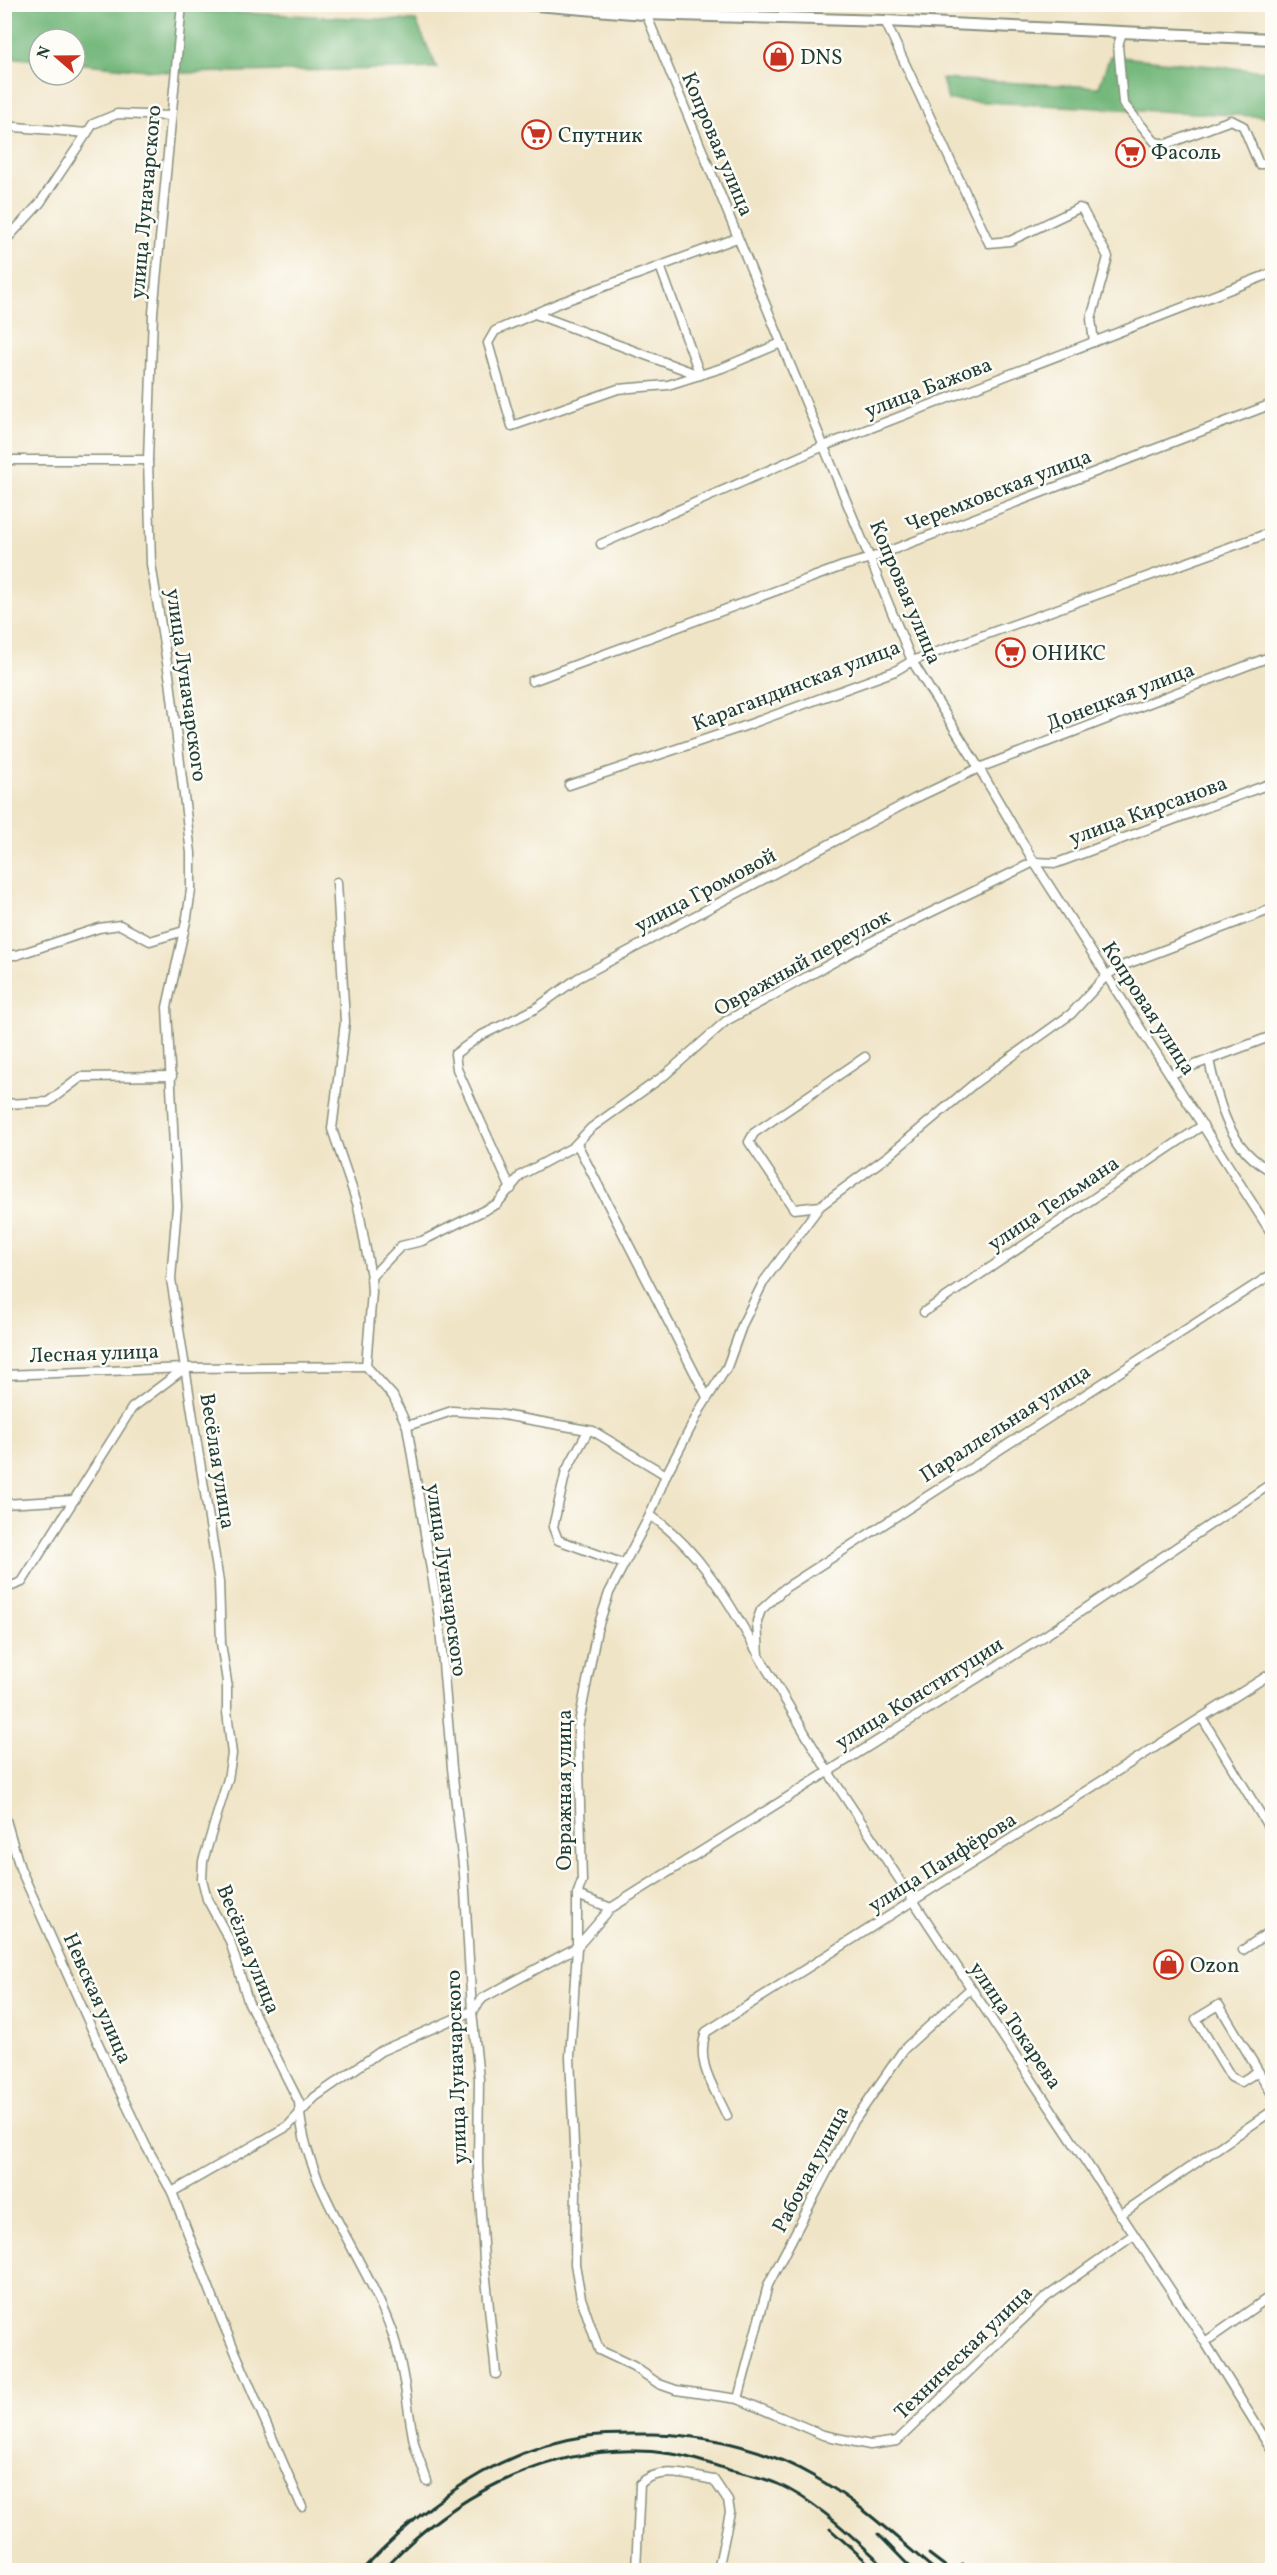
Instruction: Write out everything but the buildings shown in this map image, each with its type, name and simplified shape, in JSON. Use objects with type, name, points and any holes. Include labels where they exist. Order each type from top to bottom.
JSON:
[{"type":"street","name":"улица Луначарского","points":[[182,4],[153,313],[148,460],[151,564],[170,681],[191,853],[191,890],[166,1007],[172,1076],[177,1206],[171,1279],[186,1368]]},
{"type":"street","points":[[524,4],[1272,39]]},
{"type":"street","name":"Копровая улица","points":[[643,9],[912,661],[1034,862],[1272,1234]]},
{"type":"street","points":[[885,21],[989,243],[1010,241],[1079,208],[1082,209],[1108,257],[1091,319],[1094,342]]},
{"type":"street","points":[[1122,33],[1118,45],[1123,103],[1155,142],[1167,144],[1231,120],[1243,126],[1260,164],[1272,164]]},
{"type":"street","points":[[4,242],[40,203],[93,124],[117,114],[171,116]]},
{"type":"street","points":[[4,126],[87,133]]},
{"type":"street","points":[[737,238],[495,331],[488,343],[512,426],[618,389],[668,385],[781,343]]},
{"type":"street","points":[[660,266],[700,375]]},
{"type":"street","name":"улица Бажова","points":[[601,544],[824,446],[1272,273]]},
{"type":"street","points":[[535,314],[700,375]]},
{"type":"street","name":"Черемховская улица","points":[[532,681],[843,566],[871,558],[1272,404]]},
{"type":"street","points":[[4,460],[148,460]]},
{"type":"street","name":"Карагандинская улица","points":[[569,785],[742,727],[895,671],[912,661],[1272,532]]},
{"type":"street","name":"Донецкая улица","points":[[979,768],[1272,656]]},
{"type":"street","name":"улица Громовой","points":[[511,1189],[457,1069],[455,1054],[480,1036],[535,1009],[578,978],[914,799],[979,768]]},
{"type":"street","name":"улица Кирсанова","points":[[1034,862],[1057,863],[1272,783]]},
{"type":"street","name":"Овражный переулок","points":[[370,1276],[401,1246],[422,1241],[497,1204],[521,1175],[575,1146],[591,1128],[666,1075],[726,1021],[874,940],[1034,862]]},
{"type":"street","points":[[337,882],[345,1022],[332,1129],[358,1206],[370,1276],[372,1292],[366,1366]]},
{"type":"street","points":[[1106,976],[1119,967],[1272,909]]},
{"type":"street","points":[[4,956],[17,956],[99,928],[120,925],[150,941],[184,931]]},
{"type":"street","name":"Овражная улица","points":[[738,2399],[676,2390],[659,2384],[633,2366],[599,2350],[581,2298],[575,2264],[576,2188],[570,2057],[577,1947],[577,1895],[582,1881],[578,1728],[597,1630],[609,1593],[650,1515],[666,1475],[707,1397],[727,1366],[743,1323],[764,1281],[820,1206],[888,1156],[975,1083],[1071,1014],[1106,976]]},
{"type":"street","points":[[1171,1074],[1272,1036]]},
{"type":"street","points":[[820,1206],[794,1209],[749,1142],[754,1133],[865,1057]]},
{"type":"street","points":[[1209,1060],[1216,1093],[1236,1141],[1272,1172]]},
{"type":"street","points":[[4,1104],[48,1102],[81,1077],[172,1076]]},
{"type":"street","name":"улица Тельмана","points":[[924,1312],[1203,1125]]},
{"type":"street","points":[[575,1146],[707,1397]]},
{"type":"street","name":"Параллельная улица","points":[[761,1610],[785,1588],[1272,1274]]},
{"type":"street","name":"улица Луначарского","points":[[366,1366],[393,1395],[407,1426],[439,1617],[464,1874],[472,2011],[479,2079],[478,2164],[484,2260],[496,2374]]},
{"type":"street","name":"Лесная улица","points":[[4,1374],[186,1368],[366,1366]]},
{"type":"street","points":[[4,1589],[22,1582],[132,1408],[186,1368]]},
{"type":"street","name":"Весёлая улица","points":[[186,1368],[219,1582],[221,1643],[227,1682],[232,1754],[228,1779],[203,1861],[202,1879],[207,1899],[230,1941],[248,2001],[299,2102],[299,2114],[309,2155],[328,2200],[371,2279],[394,2338],[404,2374],[414,2443],[427,2481]]},
{"type":"street","points":[[407,1426],[452,1411],[497,1414],[592,1431],[666,1475]]},
{"type":"street","points":[[588,1431],[566,1471],[553,1527],[558,1540],[624,1564]]},
{"type":"street","name":"улица Конституции","points":[[577,1947],[611,1908],[827,1770],[1046,1635],[1272,1484]]},
{"type":"street","points":[[4,1504],[74,1500]]},
{"type":"street","points":[[650,1515],[679,1536],[742,1625],[759,1656]]},
{"type":"street","name":"улица Токарева","points":[[761,1610],[757,1621],[759,1656],[827,1770],[1205,2342],[1272,2450]]},
{"type":"street","name":"улица Панфёрова","points":[[727,2116],[700,2058],[700,2047],[706,2032],[1272,1673]]},
{"type":"street","points":[[1202,1718],[1272,1833]]},
{"type":"street","name":"Невская улица","points":[[4,1813],[20,1868],[115,2081],[146,2146],[172,2193],[222,2321],[302,2507]]},
{"type":"street","points":[[577,1895],[611,1908]]},
{"type":"street","points":[[1243,1950],[1272,1930]]},
{"type":"street","points":[[172,2193],[288,2126],[315,2097],[381,2051],[472,2011],[483,1998],[577,1947]]},
{"type":"street","name":"Рабочая улица","points":[[738,2399],[768,2285],[852,2124],[904,2049],[970,1989]]},
{"type":"street","points":[[1257,2072],[1241,2082],[1231,2077],[1197,2019],[1219,2005],[1272,2094]]},
{"type":"street","points":[[1120,2214],[1272,2111]]},
{"type":"street","name":"Техническая улица","points":[[738,2399],[823,2435],[870,2445],[897,2441],[1045,2298],[1134,2235]]},
{"type":"street","points":[[1205,2342],[1272,2295]]},
{"type":"street","points":[[636,2571],[640,2484],[648,2476],[669,2472],[714,2480],[728,2501],[730,2512],[718,2571]]},
{"type":"green space","points":[[4,5],[79,5],[416,21],[437,68],[179,73],[87,64],[87,27],[27,27],[27,59],[5,57]]},
{"type":"green space","points":[[903,5],[1017,5],[1018,12]]},
{"type":"green space","points":[[1110,56],[1272,72],[1272,117],[948,100],[942,79],[1099,87]]},
{"type":"railway","points":[[362,2570],[385,2546],[436,2503],[493,2467],[524,2453],[555,2443],[604,2434],[694,2437],[735,2445],[775,2458],[813,2476],[846,2497],[935,2570]]},
{"type":"railway","points":[[383,2570],[443,2516],[477,2494],[514,2476],[552,2462],[591,2454],[631,2451],[686,2457],[778,2484],[823,2512],[889,2570]]},
{"type":"railway","points":[[830,2529],[876,2570]]},
{"type":"railway","points":[[878,2534],[913,2570]]},
{"type":"railway","points":[[929,2554],[950,2570]]},
{"type":"railway","points":[[962,2564],[970,2570]]},
{"type":"place","name":"DNS","points":[[779,57]]},
{"type":"place","name":"Спутник","points":[[537,135]]},
{"type":"place","name":"Фасоль","points":[[1130,152]]},
{"type":"place","name":"ОНИКС","points":[[1011,653]]},
{"type":"place","name":"Ozon","points":[[1169,1965]]}]
